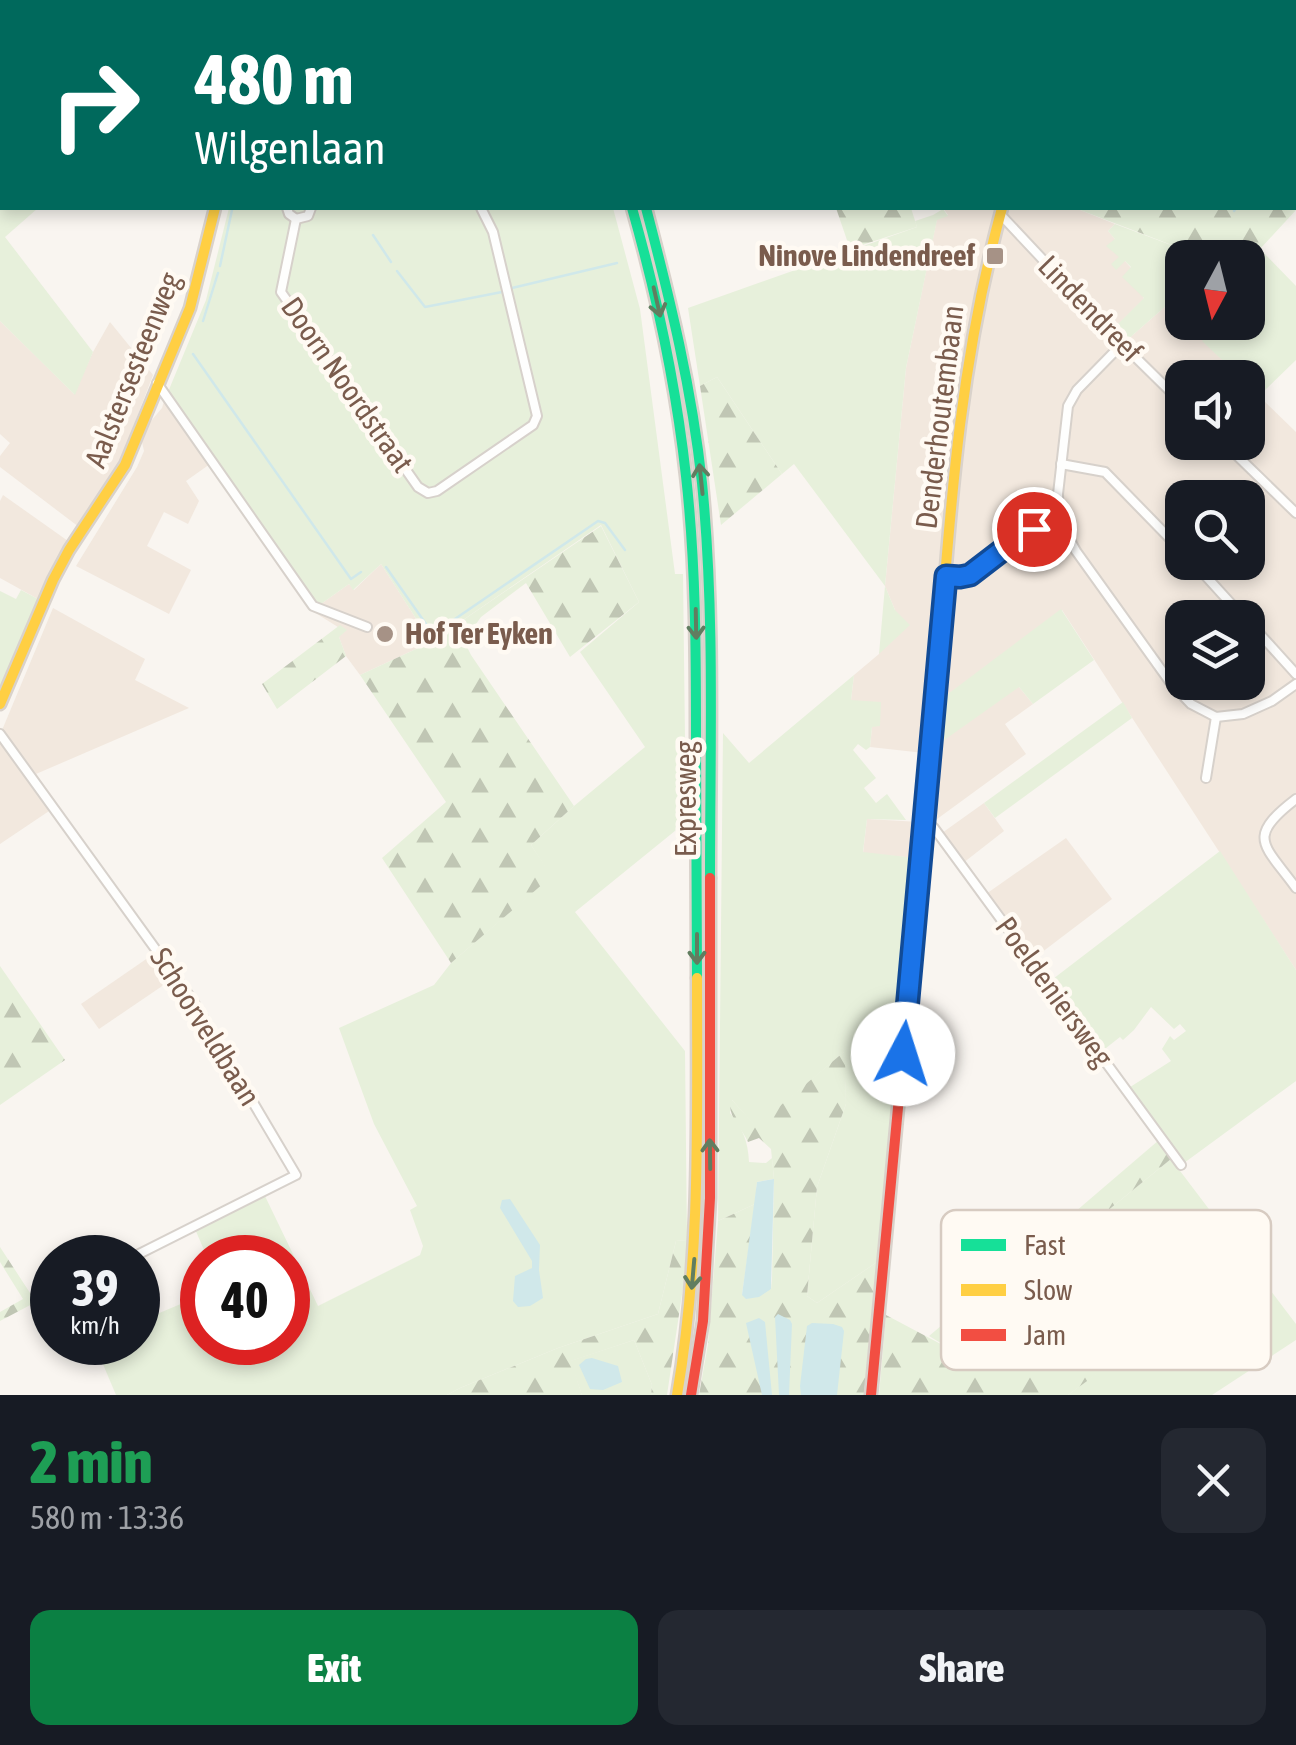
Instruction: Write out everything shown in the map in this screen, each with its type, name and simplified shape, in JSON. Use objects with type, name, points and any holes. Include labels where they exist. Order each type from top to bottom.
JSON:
[{"type":"main road","name":"Aalstersesteenweg","points":[[0,704],[52,583],[125,465],[190,308],[215,210]]},
{"type":"main road","name":"Expresweg","points":[[633,210],[673,381],[694,562],[696,1225],[686,1342],[677,1395]]},
{"type":"main road","name":"Expresweg","points":[[647,210],[690,395],[702,484],[710,627],[710,1198],[707,1278],[691,1395]]},
{"type":"main road","name":"Denderhoutembaan","points":[[871,1395],[953,492],[975,314],[1001,211]]},
{"type":"street","points":[[288,210],[296,219],[308,216],[311,210]]},
{"type":"street","name":"Doorn Noordstraat","points":[[296,219],[281,292],[418,488],[428,492],[437,491],[533,425],[537,416],[493,232],[483,210]]},
{"type":"street","name":"Lindendreef","points":[[1001,211],[1165,386]]},
{"type":"street","points":[[1122,344],[1072,398],[1066,415],[1059,522],[1170,682],[1191,704],[1216,717],[1252,711],[1296,684]]},
{"type":"street","points":[[157,384],[313,606],[367,627]]},
{"type":"street","points":[[1242,460],[1296,513]]},
{"type":"street","points":[[1062,464],[1105,472],[1165,534]]},
{"type":"street","points":[[946,576],[970,575],[1021,536],[1059,522]]},
{"type":"street","points":[[1209,580],[1228,600]]},
{"type":"street","points":[[1265,641],[1296,674]]},
{"type":"street","points":[[1206,778],[1216,717]]},
{"type":"street","name":"Schoorveldbaan","points":[[0,734],[194,1001],[296,1176],[160,1244]]},
{"type":"street","points":[[1296,799],[1272,817],[1263,837],[1268,851],[1296,888]]},
{"type":"street","name":"Poeldeniersweg","points":[[925,821],[1181,1165]]},
{"type":"shaded area","points":[[944,210],[1080,210],[1115,224],[1108,231],[1131,268],[1144,299],[1114,330],[1126,341],[1165,307],[1165,340],[1204,340],[1223,360],[1165,360],[1165,460],[1265,460],[1265,402],[1296,432],[1296,970],[1062,610],[1019,687],[1033,704],[1005,724],[1026,754],[933,822],[920,818],[924,753],[870,747],[872,727],[851,700],[854,675],[879,654],[895,610],[885,586],[906,368],[937,219],[948,215]]},
{"type":"shaded area","points":[[0,321],[74,394],[110,322],[153,375],[116,472],[79,527],[0,467],[0,456],[10,443],[0,434]]},
{"type":"shaded area","points":[[165,398],[210,464],[186,481],[199,501],[188,524],[164,512],[147,546],[191,570],[169,614],[76,566],[137,467],[144,451],[146,427]]},
{"type":"shaded area","points":[[3,495],[68,541],[38,599],[0,578]]},
{"type":"shaded area","points":[[381,564],[431,642],[360,675],[346,656],[338,627],[309,609],[314,601],[321,604],[349,584],[354,590]]},
{"type":"shaded area","points":[[53,608],[145,659],[135,680],[189,708],[36,774],[58,805],[0,844],[0,735]]},
{"type":"shaded area","points":[[984,803],[1004,831],[963,863],[942,833]]},
{"type":"shaded area","points":[[867,819],[920,822],[916,858],[863,853]]},
{"type":"shaded area","points":[[1066,838],[1112,899],[1033,959],[986,894]]},
{"type":"shaded area","points":[[155,953],[174,978],[99,1029],[81,1004]]},
{"type":"green space","points":[[0,210],[36,210],[5,237],[93,352],[75,395],[0,321]]},
{"type":"green space","points":[[228,210],[614,210],[640,309],[675,574],[683,574],[686,822],[575,912],[685,1051],[687,1240],[676,1241],[658,1314],[558,1348],[447,1395],[116,1395],[103,1365],[160,1365],[160,1313],[180,1304],[180,1365],[310,1365],[310,1289],[318,1306],[420,1255],[423,1246],[410,1210],[417,1206],[374,1124],[339,1028],[434,985],[451,963],[551,876],[531,845],[645,747],[580,652],[639,602],[601,525],[431,642],[381,564],[353,590],[349,584],[321,604],[314,601],[168,392],[206,300]]},
{"type":"green space","points":[[837,210],[912,210],[917,227],[850,249]]},
{"type":"green space","points":[[944,210],[948,216],[937,220],[906,368],[885,586],[794,464],[782,474],[717,377],[700,386],[688,308],[917,227],[915,221]]},
{"type":"green space","points":[[1080,210],[1296,210],[1265,244],[1265,240],[1165,242]]},
{"type":"green space","points":[[1115,224],[1165,243],[1165,307],[1126,341],[1113,329],[1144,298],[1122,277],[1131,267],[1125,261],[1116,270],[1111,264],[1119,257],[1106,246],[1115,239],[1108,231]]},
{"type":"green space","points":[[1265,254],[1296,286],[1296,360],[1265,390],[1265,360],[1222,360],[1202,341],[1265,340]]},
{"type":"green space","points":[[717,377],[782,474],[721,525],[700,386]]},
{"type":"green space","points":[[601,526],[639,602],[570,657],[526,583],[481,617],[466,638],[471,655],[574,806],[531,845],[552,876],[451,963],[382,858],[446,802],[360,675],[431,642]]},
{"type":"green space","points":[[885,586],[895,610],[910,625],[879,654]]},
{"type":"green space","points":[[21,590],[38,599],[0,688],[0,591],[16,599]]},
{"type":"green space","points":[[1061,609],[1094,660],[1033,704],[1019,687],[943,741],[940,735],[944,697]]},
{"type":"green space","points":[[340,625],[347,630],[339,637],[346,656],[277,709],[262,684]]},
{"type":"green space","points":[[854,675],[851,700],[881,702],[880,726],[872,727],[870,747],[866,750],[858,744],[853,750],[876,778],[864,788],[876,803],[887,794],[906,820],[867,819],[863,852],[916,858],[877,1262],[817,1303],[807,1296],[817,1187],[846,1104],[844,1052],[756,1127],[732,1100],[730,1113],[744,1136],[749,1162],[766,1163],[772,1158],[774,1179],[757,1182],[755,1204],[718,1221],[723,733],[749,763]]},
{"type":"green space","points":[[1123,702],[1132,718],[995,818],[984,803]]},
{"type":"green space","points":[[1220,851],[1296,970],[1296,1081],[1184,1163],[1127,1089],[1171,1061],[1162,1049],[1170,1036],[1174,1040],[1186,1031],[1180,1024],[1174,1029],[1151,1007],[1123,1040],[1120,1037],[1101,1052],[1049,982]]},
{"type":"green space","points":[[0,966],[65,1060],[0,1105]]},
{"type":"green space","points":[[845,1051],[846,1104],[817,1187],[807,1296],[817,1303],[877,1262],[864,1395],[699,1395],[708,1344],[718,1221],[755,1204],[742,1295],[771,1289],[771,1149],[759,1138],[748,1142],[733,1116],[731,1099],[756,1126]]},
{"type":"green space","points":[[1159,1140],[1171,1159],[1108,1210],[1077,1210]]},
{"type":"green space","points":[[1171,1159],[1210,1210],[1108,1210]]},
{"type":"green space","points":[[264,1194],[284,1235],[198,1235],[195,1229]]},
{"type":"green space","points":[[687,1240],[667,1395],[651,1395],[652,1385],[634,1340],[571,1361],[582,1395],[447,1395],[558,1348],[658,1314],[676,1241]]},
{"type":"green space","points":[[0,1247],[30,1293],[30,1305],[0,1321],[0,1312],[23,1299],[0,1262]]},
{"type":"green space","points":[[1271,1291],[1296,1324],[1296,1340],[1271,1356]]},
{"type":"green space","points":[[886,1315],[941,1344],[941,1370],[1098,1373],[1068,1395],[879,1395]]},
{"type":"green space","points":[[941,1326],[941,1343],[929,1336]]},
{"type":"green space","points":[[634,1340],[652,1385],[651,1395],[582,1395],[570,1361]]},
{"type":"green space","points":[[1095,1370],[1250,1370],[1212,1395],[1068,1395],[1097,1373]]},
{"type":"water","points":[[774,1179],[771,1289],[746,1299],[742,1295],[757,1182]]},
{"type":"water","points":[[510,1199],[540,1245],[543,1298],[530,1306],[518,1307],[513,1301],[515,1276],[532,1268],[532,1261],[500,1208],[502,1200]]},
{"type":"water","points":[[778,1314],[792,1324],[789,1395],[779,1395],[775,1317]]},
{"type":"water","points":[[759,1318],[765,1322],[772,1395],[762,1395],[746,1323]]},
{"type":"water","points":[[833,1324],[844,1331],[837,1395],[801,1395],[807,1326]]},
{"type":"water","points":[[592,1358],[618,1366],[622,1382],[603,1390],[590,1389],[579,1365]]},
{"type":"waterway","points":[[220,266],[232,210]]},
{"type":"waterway","points":[[373,235],[391,262]]},
{"type":"waterway","points":[[512,288],[617,263]]},
{"type":"waterway","points":[[397,271],[425,307],[502,292]]},
{"type":"waterway","points":[[203,321],[218,273]]},
{"type":"waterway","points":[[193,354],[351,579],[361,572]]},
{"type":"waterway","points":[[386,567],[433,634],[598,521],[605,523],[625,550]]},
{"type":"traffic: fast","points":[[633,210],[671,374],[689,509],[694,576],[697,978]]},
{"type":"traffic: fast","points":[[646,210],[679,344],[702,483],[710,631],[710,878]]},
{"type":"traffic: slow","points":[[0,704],[53,580],[125,465],[190,308],[214,210]]},
{"type":"traffic: slow","points":[[921,863],[960,424],[977,316],[1001,210]]},
{"type":"traffic: slow","points":[[677,1395],[694,1239],[697,978]]},
{"type":"traffic: jam","points":[[871,1395],[921,863]]},
{"type":"traffic: jam","points":[[691,1395],[703,1321],[710,1198],[710,878]]},
{"type":"place","name":"Ninove Lindendreef","points":[[995,256]]},
{"type":"place","name":"Hof Ter Eyken","points":[[385,634]]},
{"type":"route","points":[[903,1054],[946,576],[970,575],[1034,529]]}]
